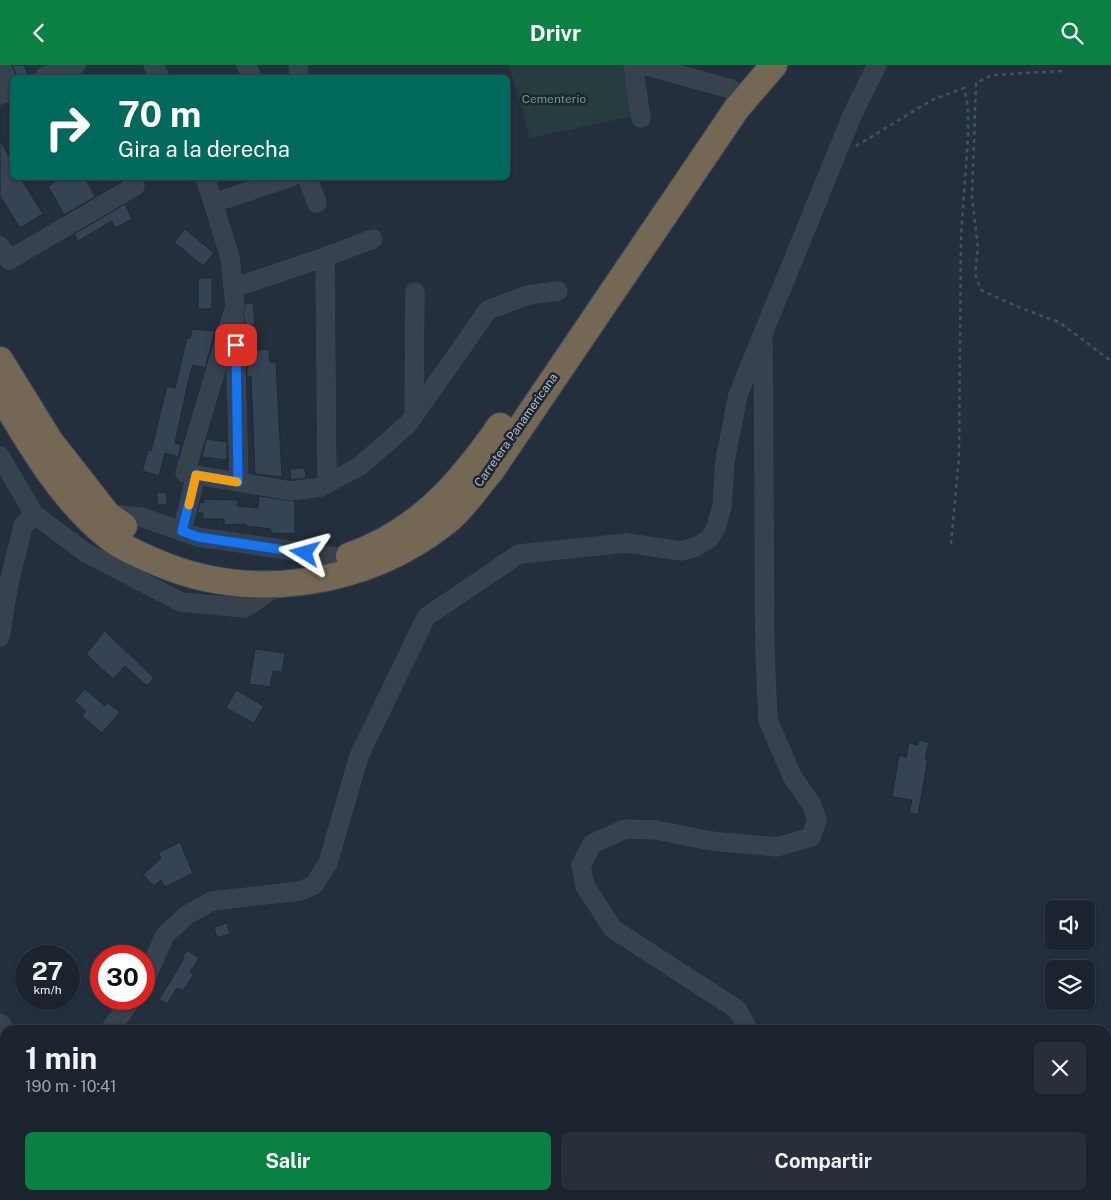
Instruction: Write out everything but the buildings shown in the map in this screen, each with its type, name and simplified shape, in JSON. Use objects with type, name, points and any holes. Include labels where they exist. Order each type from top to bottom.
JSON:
[{"type":"highway","name":"Carretera Panamericana","points":[[0,360],[50,441],[107,513],[143,541],[176,556],[239,569],[275,571],[319,567],[360,552],[422,518],[457,483],[481,453],[731,89],[752,65]]},
{"type":"highway","name":"Carretera Panamericana","points":[[0,394],[43,465],[77,507],[107,537],[138,554],[191,574],[242,584],[279,585],[340,575],[376,564],[411,545],[447,521],[491,471],[737,108],[774,65]]},
{"type":"street","points":[[1,65],[8,91]]},
{"type":"street","points":[[633,65],[641,118]]},
{"type":"street","points":[[644,65],[731,89]]},
{"type":"street","points":[[155,957],[165,935],[187,915],[212,901],[300,891],[314,885],[328,863],[359,756],[426,617],[518,554],[627,543],[681,551],[696,547],[709,539],[716,528],[722,506],[725,461],[738,395],[854,111],[878,65]]},
{"type":"street","points":[[52,75],[72,70]]},
{"type":"street","points":[[0,245],[9,260],[135,186],[132,180]]},
{"type":"street","points":[[206,180],[230,257],[234,297],[238,482]]},
{"type":"street","points":[[213,203],[282,180]]},
{"type":"street","points":[[308,180],[317,203]]},
{"type":"street","points":[[234,297],[325,257],[372,239]]},
{"type":"street","points":[[325,257],[327,483]]},
{"type":"street","points":[[234,297],[185,473],[292,491],[321,487],[360,466],[408,424],[488,310],[528,295],[558,291]]},
{"type":"street","points":[[414,416],[415,293]]},
{"type":"street","points":[[746,1025],[738,1010],[613,929],[585,886],[581,865],[592,844],[625,829],[656,830],[711,841],[777,847],[811,837],[817,821],[812,805],[792,777],[768,720],[765,653],[763,333]]},
{"type":"street","points":[[0,456],[34,514],[86,553],[181,602],[245,609],[279,585]]},
{"type":"street","points":[[182,531],[196,475]]},
{"type":"street","points":[[107,513],[141,517],[198,537],[343,558]]},
{"type":"street","points":[[0,637],[5,582],[23,526],[34,514]]},
{"type":"street","points":[[114,1025],[124,1010]]},
{"type":"path","points":[[1062,71],[992,75],[976,83],[972,197],[978,247],[975,274],[981,290],[1023,309],[1059,322],[1075,333],[1088,346],[1111,361]]},
{"type":"path","points":[[835,158],[932,100],[964,88],[968,107],[968,137],[961,236],[959,457],[951,545]]},
{"type":"green space","name":"Cementerio","points":[[509,65],[628,65],[638,115],[530,138]]},
{"type":"slow traffic","points":[[189,505],[196,475],[237,482]]},
{"type":"route","points":[[236,345],[238,482],[196,475],[182,531],[198,537],[305,553]]}]
